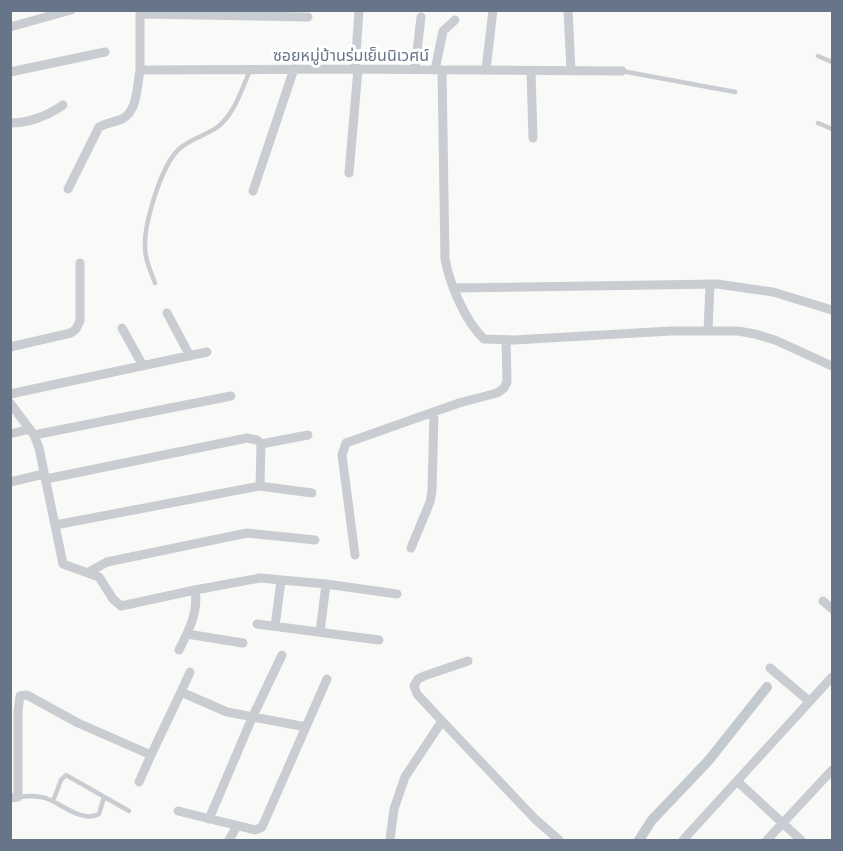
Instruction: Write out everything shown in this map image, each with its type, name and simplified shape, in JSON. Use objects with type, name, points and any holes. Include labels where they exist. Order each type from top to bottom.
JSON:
[{"type":"street","points":[[10,27],[71,10]]},
{"type":"street","points":[[349,173],[359,10]]},
{"type":"street","points":[[486,69],[493,10]]},
{"type":"street","points":[[568,10],[571,70]]},
{"type":"street","points":[[68,189],[99,127],[124,118],[130,113],[135,100],[140,70],[140,12],[308,17]]},
{"type":"street","points":[[415,69],[421,17]]},
{"type":"street","points":[[455,20],[443,31],[439,70],[445,259],[457,299],[482,338],[488,341],[738,331],[755,334],[832,366]]},
{"type":"street","points":[[10,72],[105,52]]},
{"type":"street","points":[[254,190],[294,69]]},
{"type":"street","name":"ซอยหมู่บ้านร่มเย็นนิเวศน์","points":[[140,70],[622,71]]},
{"type":"street","points":[[531,71],[533,138]]},
{"type":"street","points":[[10,123],[41,117],[63,105]]},
{"type":"street","points":[[10,347],[71,333],[76,329],[80,321],[80,263]]},
{"type":"street","points":[[453,288],[710,284],[774,292],[832,310]]},
{"type":"street","points":[[708,331],[710,284]]},
{"type":"street","points":[[167,313],[190,356]]},
{"type":"street","points":[[122,328],[143,366]]},
{"type":"street","points":[[355,555],[342,455],[346,443],[459,403],[497,393],[504,388],[507,382],[507,340]]},
{"type":"street","points":[[10,394],[207,352]]},
{"type":"street","points":[[10,434],[231,396]]},
{"type":"street","points":[[10,403],[32,432],[45,477],[63,564],[99,577],[113,599],[121,606],[260,578],[397,594]]},
{"type":"street","points":[[411,548],[430,502],[432,491],[434,413]]},
{"type":"street","points":[[261,444],[308,435]]},
{"type":"street","points":[[10,482],[247,438],[257,440],[261,444],[260,486]]},
{"type":"street","points":[[55,525],[243,487],[260,486],[312,493]]},
{"type":"street","points":[[89,572],[107,562],[247,533],[315,540]]},
{"type":"street","points":[[275,626],[281,581]]},
{"type":"street","points":[[320,632],[326,584]]},
{"type":"street","points":[[179,650],[195,612],[197,601],[195,590]]},
{"type":"street","points":[[823,601],[832,609]]},
{"type":"street","points":[[257,624],[379,640]]},
{"type":"street","points":[[187,634],[243,643]]},
{"type":"street","points":[[209,819],[282,655]]},
{"type":"street","points":[[468,661],[418,679],[414,686],[417,694],[535,819],[559,840]]},
{"type":"street","points":[[770,668],[809,702]]},
{"type":"street","points":[[139,782],[190,672]]},
{"type":"street","points":[[683,840],[832,676]]},
{"type":"street","points":[[178,811],[255,830],[262,827],[327,679]]},
{"type":"street","points":[[181,692],[210,706],[252,718],[306,727]]},
{"type":"street","points":[[14,797],[18,711],[20,696],[23,694],[78,723],[151,755]]},
{"type":"street","points":[[390,840],[394,809],[405,777],[442,720]]},
{"type":"street","points":[[767,840],[832,770]]},
{"type":"street","points":[[737,781],[801,840]]},
{"type":"street","points":[[230,840],[237,826]]},
{"type":"lane","points":[[818,56],[832,62]]},
{"type":"lane","points":[[155,283],[144,249],[156,192],[167,163],[178,149],[224,120],[237,100],[250,70]]},
{"type":"lane","points":[[622,71],[735,92]]},
{"type":"lane","points":[[818,123],[832,129]]},
{"type":"lane","points":[[53,801],[61,780],[66,775],[129,811]]},
{"type":"lane","points":[[14,797],[36,796],[53,801],[74,812],[94,816],[99,814],[104,797]]},
{"type":"waterway","points":[[639,840],[652,820],[709,760],[767,687]]}]
